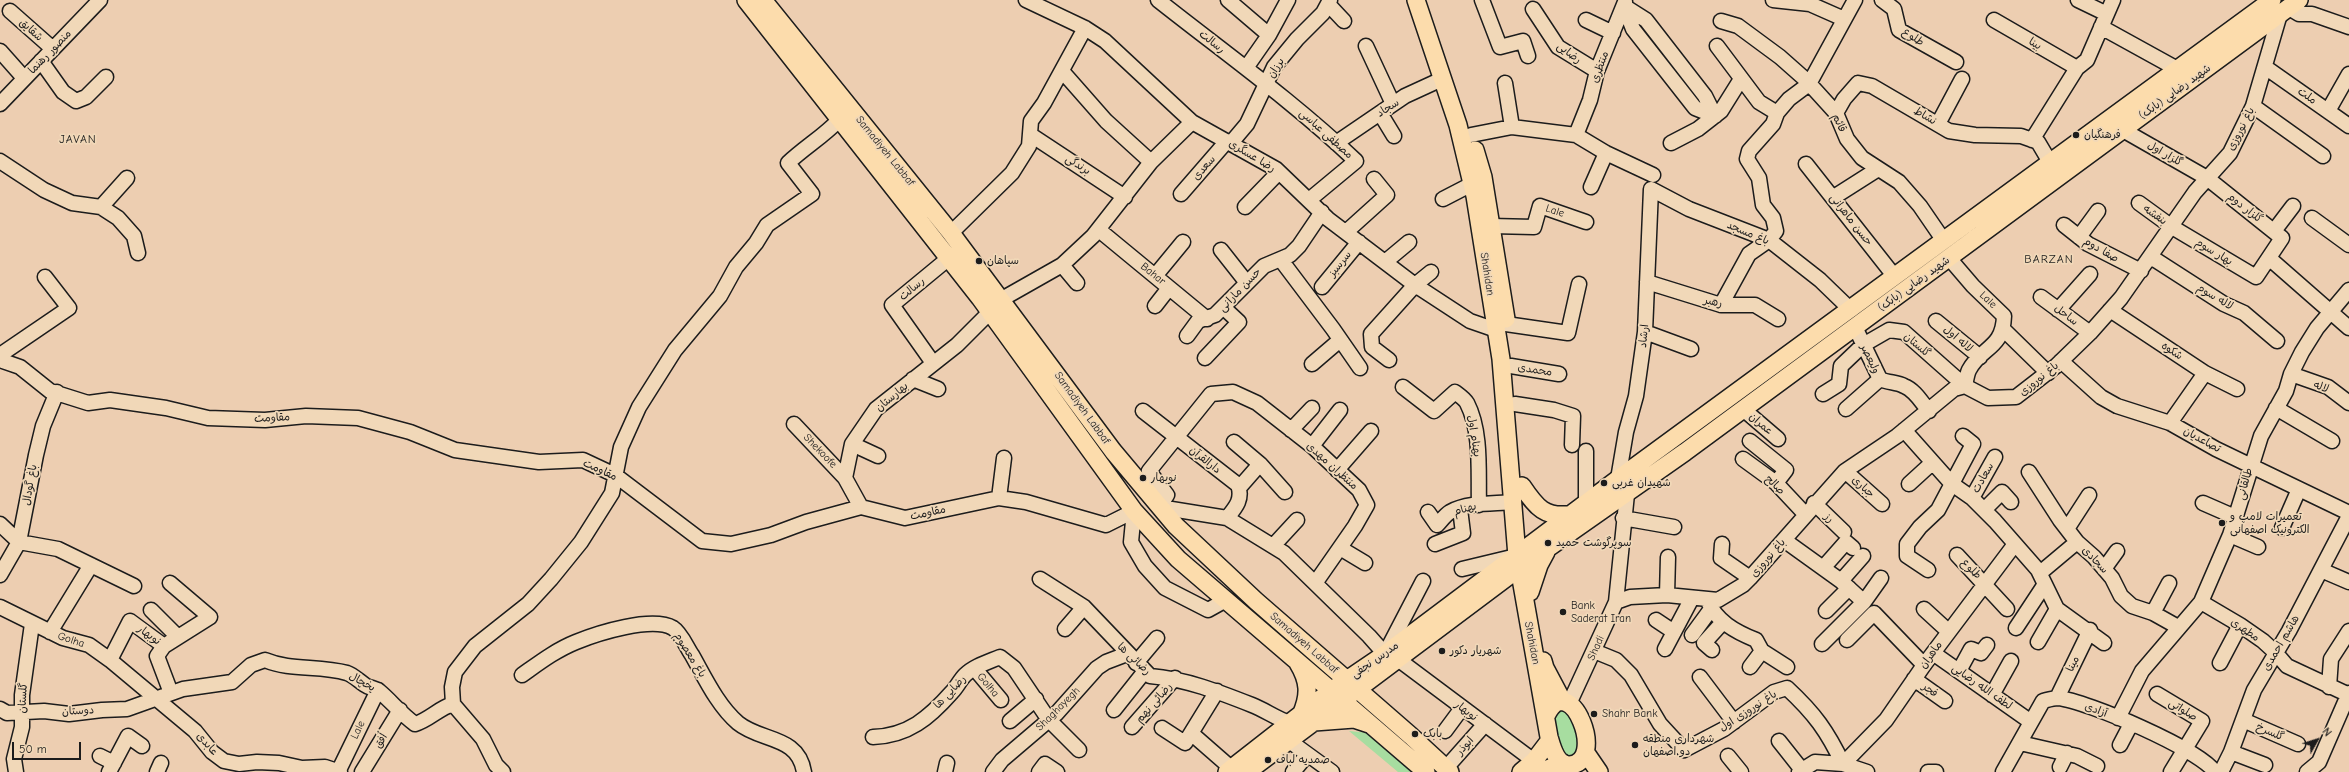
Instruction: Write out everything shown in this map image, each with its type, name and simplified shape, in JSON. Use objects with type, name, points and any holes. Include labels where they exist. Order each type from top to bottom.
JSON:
[{"type":"main road","name":"Samadiyeh Labbaf","points":[[746,0],[774,24],[951,233],[1002,299],[1113,451],[1176,526],[1234,580],[1448,770]]},
{"type":"main road","name":"Samadiyeh Labbaf","points":[[762,0],[774,24],[840,119],[990,312],[1134,511],[1178,560],[1338,694],[1426,772]]},
{"type":"main road","name":"Shahidan","points":[[1416,0],[1458,124],[1489,249],[1501,327],[1511,366],[1522,486],[1521,560]]},
{"type":"main road","name":"Shahidan","points":[[1428,0],[1483,177],[1491,226],[1489,249]]},
{"type":"main road","name":"شهید رضایی (بابک)","points":[[1521,560],[1548,549],[1627,494],[1855,327],[1891,287],[1944,241],[2179,70],[2278,4]]},
{"type":"main road","name":"شهید رضایی (بابک)","points":[[1521,560],[1579,509],[1618,479],[1851,310],[1891,287],[1949,258],[2124,130],[2278,4]]},
{"type":"main road","name":"Shahidan","points":[[1501,327],[1501,359],[1513,502],[1546,716],[1550,740],[1558,759],[1573,767]]},
{"type":"main road","points":[[1522,486],[1536,506],[1559,516],[1579,509]]},
{"type":"main road","points":[[1489,592],[1507,592],[1528,598],[1539,565],[1548,549]]},
{"type":"main road","name":"مدرس نجفی","points":[[1235,771],[1301,720],[1489,592],[1521,560]]},
{"type":"main road","name":"مدرس نجفی","points":[[1387,661],[1521,560]]},
{"type":"main road","name":"Shahidan","points":[[1528,598],[1545,668],[1566,703],[1578,714],[1585,733],[1586,753]]},
{"type":"main road","points":[[1318,655],[1339,664],[1387,661],[1378,683],[1377,697],[1382,711]]},
{"type":"main road","points":[[1294,658],[1306,676],[1308,687],[1307,701],[1301,720],[1354,719],[1372,725]]},
{"type":"main road","points":[[1546,716],[1551,706],[1557,702],[1566,703]]},
{"type":"main road","name":"مدرس نجفی","points":[[1235,771],[1288,740],[1301,720]]},
{"type":"main road","points":[[1537,766],[1550,740]]},
{"type":"main road","points":[[1521,772],[1537,766],[1573,767],[1586,753],[1599,772]]},
{"type":"street","name":"منصور رهنما","points":[[0,104],[100,0]]},
{"type":"street","name":"رضا عسگری","points":[[1027,0],[1085,28],[1105,41],[1192,122],[1279,172],[1346,232],[1415,285],[1470,321],[1501,327],[1568,333],[1579,284]]},
{"type":"street","name":"رسالت","points":[[1158,0],[1246,68],[1266,86]]},
{"type":"street","points":[[1228,0],[1269,35]]},
{"type":"street","points":[[1246,68],[1269,35],[1288,0]]},
{"type":"street","points":[[1482,0],[1500,48],[1523,41],[1528,56]]},
{"type":"street","points":[[1773,0],[1810,4],[1844,19]]},
{"type":"street","points":[[1721,305],[1749,254],[1769,240],[1776,231],[1773,218],[1763,205],[1761,196],[1762,187],[1759,178],[1747,159],[1749,151],[1773,124],[1777,113],[1789,99],[1810,84],[1855,0]]},
{"type":"street","name":"طلوع","points":[[1882,0],[1894,9],[1899,30],[1956,62]]},
{"type":"street","points":[[2078,0],[2107,14]]},
{"type":"street","points":[[2050,164],[2038,142],[2032,140],[2077,68],[2087,60],[2113,0]]},
{"type":"street","points":[[1329,2],[1344,21]]},
{"type":"street","name":"برزان","points":[[1229,142],[1247,124],[1274,66],[1296,39],[1323,13],[1329,2]]},
{"type":"street","points":[[1624,3],[1646,20],[1705,96],[1715,116]]},
{"type":"street","name":"منتظری","points":[[1576,135],[1590,100],[1597,71],[1624,3]]},
{"type":"street","points":[[2278,4],[2299,14],[2312,14],[2349,27]]},
{"type":"street","name":"باغ نوروزی","points":[[1616,602],[1630,597],[1667,595],[1692,598],[1709,604],[1718,600],[1743,585],[1750,578],[1814,503],[1845,471],[1929,411],[1954,388],[1965,386],[1988,398],[2016,398],[2048,373],[2090,334],[2110,310],[2141,271],[2195,192],[2230,153],[2253,106],[2265,67],[2278,4]]},
{"type":"street","name":"رضایی","points":[[1533,9],[1558,47],[1597,71]]},
{"type":"street","name":"شقایق","points":[[10,11],[53,49]]},
{"type":"street","points":[[1586,20],[1613,33]]},
{"type":"street","name":"بینا","points":[[1994,20],[2077,68]]},
{"type":"street","name":"قائم","points":[[1721,21],[1738,26],[1780,57],[1810,84],[1836,113],[1846,139],[1862,158],[1899,182],[1920,206],[1944,241]]},
{"type":"street","points":[[2101,27],[2179,70]]},
{"type":"street","points":[[951,233],[1012,173],[1029,146],[1031,121],[1085,28]]},
{"type":"street","points":[[1366,46],[1393,104]]},
{"type":"street","points":[[1717,46],[1759,102],[1777,113]]},
{"type":"street","points":[[0,51],[24,78]]},
{"type":"street","points":[[40,62],[63,92],[76,101],[86,97],[106,77]]},
{"type":"street","name":"ملت","points":[[2265,67],[2349,126]]},
{"type":"street","points":[[1062,70],[1106,121],[1151,162]]},
{"type":"street","points":[[2328,111],[2349,74]]},
{"type":"street","name":"سجاد","points":[[1336,143],[1393,104],[1442,79]]},
{"type":"street","points":[[1671,143],[1698,129],[1721,111],[1741,79]]},
{"type":"street","points":[[1938,124],[1962,79]]},
{"type":"street","points":[[1505,83],[1512,127]]},
{"type":"street","name":"نشاط","points":[[1836,113],[1844,98],[1858,83],[1872,86],[1950,131],[1975,135],[2022,136],[2032,140]]},
{"type":"street","name":"مصطفی عباسی","points":[[1266,86],[1293,104],[1356,161],[1309,200]]},
{"type":"street","points":[[2253,106],[2323,156]]},
{"type":"street","points":[[1380,113],[1394,136]]},
{"type":"street","points":[[503,772],[496,765],[483,738],[453,704],[452,687],[455,672],[475,646],[528,604],[551,579],[580,542],[612,493],[621,448],[639,407],[675,350],[720,296],[736,266],[756,243],[767,225],[812,194],[788,163],[806,146],[824,136],[840,119]]},
{"type":"street","points":[[1002,299],[1062,265],[1099,230],[1151,162],[1192,122]]},
{"type":"street","points":[[1471,135],[1512,127],[1576,135],[1606,153],[1653,175]]},
{"type":"street","name":"گلزار اول","points":[[2124,130],[2207,178]]},
{"type":"street","name":"برندگی","points":[[1031,135],[1125,197]]},
{"type":"street","name":"سعدی","points":[[1181,194],[1229,142]]},
{"type":"street","points":[[1590,187],[1606,153]]},
{"type":"street","points":[[0,161],[44,190],[72,203],[101,207],[118,218],[134,236],[138,253]]},
{"type":"street","name":"حسن ماهرانی","points":[[1806,164],[1834,197],[1891,287]]},
{"type":"street","points":[[1834,197],[1878,169]]},
{"type":"street","points":[[1245,207],[1279,172]]},
{"type":"street","points":[[101,207],[127,178]]},
{"type":"street","name":"گلزار دوم","points":[[2207,178],[2278,234]]},
{"type":"street","points":[[1346,232],[1387,195],[1374,179]]},
{"type":"street","points":[[1443,198],[1472,184]]},
{"type":"street","name":"باغ مسجد","points":[[1651,190],[1689,209],[1769,240],[1820,280],[1851,310]]},
{"type":"street","name":"ارشاد","points":[[1618,479],[1626,432],[1636,396],[1645,332],[1651,190]]},
{"type":"street","name":"بنفشه","points":[[2139,203],[2172,227]]},
{"type":"street","name":"Lale","points":[[1491,226],[1534,228],[1540,206],[1586,222]]},
{"type":"street","points":[[2293,206],[2278,234],[2269,258],[2349,328]]},
{"type":"street","points":[[2079,237],[2098,211]]},
{"type":"street","name":"حسن مارانی","points":[[1187,336],[1198,321],[1215,315],[1264,266],[1290,255],[1299,246],[1322,212]]},
{"type":"street","points":[[2312,218],[2349,245]]},
{"type":"street","name":"صفا دوم","points":[[2064,225],[2094,247],[2141,271]]},
{"type":"street","name":"بهار سوم","points":[[2172,227],[2256,277],[2269,258]]},
{"type":"street","name":"Bahar","points":[[1099,230],[1207,319]]},
{"type":"street","points":[[1155,276],[1183,242]]},
{"type":"street","name":"سرسبز","points":[[1322,287],[1359,242]]},
{"type":"street","points":[[1385,262],[1409,242]]},
{"type":"street","points":[[1221,250],[1247,283]]},
{"type":"street","name":"لاله سوم","points":[[2151,256],[2224,304],[2244,313],[2277,341]]},
{"type":"street","name":"رسالت","points":[[933,363],[892,305],[948,258]]},
{"type":"street","name":"Lale","points":[[1949,258],[1973,286],[2004,316],[2003,329]]},
{"type":"street","points":[[1281,260],[1360,368]]},
{"type":"street","points":[[1062,265],[1078,283]]},
{"type":"street","points":[[1389,360],[1372,347],[1371,334],[1415,285],[1431,272]]},
{"type":"street","points":[[2058,310],[2090,274]]},
{"type":"street","points":[[0,355],[69,308],[44,277]]},
{"type":"street","name":"رهبر","points":[[1647,282],[1721,305],[1755,305],[1778,319]]},
{"type":"street","points":[[1155,306],[1169,288]]},
{"type":"street","name":"طالقانی","points":[[2118,718],[2142,671],[2178,627],[2201,602],[2230,535],[2250,465],[2261,436],[2286,392],[2291,374],[2317,328],[2349,290]]},
{"type":"street","name":"ساحل","points":[[2041,297],[2090,334]]},
{"type":"street","points":[[1205,358],[1239,322],[1223,307]]},
{"type":"street","name":"شکوه","points":[[2110,310],[2206,372],[2237,388]]},
{"type":"street","name":"بهارستان","points":[[845,478],[852,444],[876,410],[957,345],[990,312]]},
{"type":"street","name":"لاله اول","points":[[1936,321],[1980,357]]},
{"type":"street","name":"ولیعصر","points":[[1855,327],[1880,379],[1889,383],[1904,385],[1915,394],[1929,411]]},
{"type":"street","points":[[1965,386],[1969,370],[1980,357],[1993,346],[2003,329],[2048,373]]},
{"type":"street","name":"گلستان","points":[[1863,345],[1889,330],[1904,332],[1965,386]]},
{"type":"street","points":[[1645,332],[1691,349]]},
{"type":"street","points":[[1312,364],[1340,340]]},
{"type":"street","points":[[1823,394],[1839,384],[1841,366],[1863,345]]},
{"type":"street","name":"مقاومت","points":[[0,360],[20,367],[50,390],[88,403],[110,400],[166,408],[208,418],[265,420],[306,416],[358,418],[410,432],[455,450],[539,462],[583,460],[615,475],[702,541],[731,544],[771,535],[806,522],[861,506],[905,518],[998,498],[1026,502],[1106,524],[1134,511]]},
{"type":"street","name":"تصاعدیان","points":[[2061,361],[2101,397],[2117,406],[2170,423],[2250,465],[2349,513]]},
{"type":"street","name":"محمدی","points":[[1511,366],[1559,374]]},
{"type":"street","points":[[2170,423],[2206,372]]},
{"type":"street","name":"لاله","points":[[2291,374],[2328,387],[2349,403]]},
{"type":"street","points":[[913,379],[938,389]]},
{"type":"street","points":[[1846,409],[1880,379]]},
{"type":"street","name":"بهنام اول","points":[[1403,387],[1434,411],[1455,392],[1466,401],[1473,420],[1477,451],[1479,505]]},
{"type":"street","name":"باغ گودال","points":[[0,575],[19,542],[43,426],[57,392]]},
{"type":"street","name":"منتظران مهدی","points":[[1176,437],[1211,394],[1233,392],[1257,403],[1312,446],[1360,490],[1367,505],[1340,548],[1316,582]]},
{"type":"street","points":[[1515,404],[1554,410],[1573,416],[1572,445]]},
{"type":"street","points":[[1291,430],[1312,408]]},
{"type":"street","points":[[2276,408],[2332,442]]},
{"type":"street","name":"عمران","points":[[1743,409],[1778,439]]},
{"type":"street","points":[[1312,446],[1340,410]]},
{"type":"street","name":"دارالقرآن","points":[[1143,411],[1238,485],[1239,488]]},
{"type":"street","name":"Shekoofe","points":[[794,424],[845,478]]},
{"type":"street","points":[[1904,430],[1952,484],[1972,498],[2015,544],[2042,579],[2057,609],[2090,630],[2104,643]]},
{"type":"street","points":[[1337,470],[1370,431]]},
{"type":"street","points":[[1928,570],[1907,556],[1907,544],[1938,510],[1973,444],[1963,436]]},
{"type":"street","points":[[1159,507],[1167,495],[1149,471],[1176,437]]},
{"type":"street","points":[[1750,441],[1786,470],[1776,483]]},
{"type":"street","points":[[1234,442],[1260,464],[1285,492]]},
{"type":"street","points":[[852,444],[878,456]]},
{"type":"street","points":[[1579,509],[1586,451]]},
{"type":"street","name":"سعادت","points":[[1972,498],[1995,457]]},
{"type":"street","points":[[998,498],[1004,458]]},
{"type":"street","name":"صالح","points":[[1743,459],[1776,483],[1805,514]]},
{"type":"street","points":[[1909,484],[1932,463]]},
{"type":"street","points":[[1227,518],[1239,503],[1241,494],[1239,488],[1260,464]]},
{"type":"street","name":"جباری","points":[[1845,471],[1882,504]]},
{"type":"street","name":"سجادی","points":[[2028,472],[2067,529],[2077,542],[2094,557],[2104,569],[2121,596],[2132,606],[2153,613],[2178,627]]},
{"type":"street","points":[[845,478],[861,506]]},
{"type":"street","points":[[2282,528],[2299,489]]},
{"type":"street","points":[[1984,510],[2002,492],[2011,502]]},
{"type":"street","name":"Shadi","points":[[1566,703],[1594,652],[1616,602],[1623,518],[1627,494]]},
{"type":"street","points":[[2067,529],[2089,495]]},
{"type":"street","name":"بهنام","points":[[1428,512],[1437,526],[1450,512],[1479,505],[1513,502]]},
{"type":"street","name":"رز","points":[[1814,503],[1844,532]]},
{"type":"street","points":[[2203,503],[2235,518]]},
{"type":"street","name":"نوبهار","points":[[1159,507],[1227,518],[1284,553],[1316,582],[1369,636],[1387,661],[1485,724],[1537,766]]},
{"type":"street","points":[[1434,544],[1463,533],[1460,509]]},
{"type":"street","points":[[1134,511],[1131,542],[1145,566],[1165,588],[1208,610],[1226,600]]},
{"type":"street","name":"هاشم احمدی","points":[[2221,772],[2231,752],[2254,690],[2275,652],[2289,631],[2349,516]]},
{"type":"street","points":[[1623,518],[1674,528]]},
{"type":"street","points":[[1273,546],[1296,520]]},
{"type":"street","points":[[0,524],[19,542],[58,549],[134,586]]},
{"type":"street","points":[[2230,535],[2258,548]]},
{"type":"street","points":[[1784,540],[1845,584],[1864,602]]},
{"type":"street","points":[[1823,568],[1846,542],[1858,552],[1845,584],[1826,611]]},
{"type":"street","points":[[2016,628],[2042,579],[2077,542]]},
{"type":"street","points":[[1722,544],[1722,558],[1750,578]]},
{"type":"street","name":"ماهران","points":[[1843,764],[1886,720],[1914,678],[2015,544]]},
{"type":"street","points":[[1340,548],[1365,563]]},
{"type":"street","points":[[2104,569],[2117,551]]},
{"type":"street","name":"طلوع","points":[[1957,555],[1985,583]]},
{"type":"street","points":[[1667,595],[1668,557]]},
{"type":"street","points":[[1462,569],[1521,560]]},
{"type":"street","points":[[50,632],[91,565]]},
{"type":"street","points":[[2321,570],[2349,582]]},
{"type":"street","points":[[1822,644],[1864,602],[1881,578]]},
{"type":"street","name":"رضائی ها","points":[[1040,579],[1084,607],[1150,676],[1175,678],[1217,691],[1253,705],[1274,718],[1301,720]]},
{"type":"street","points":[[1387,661],[1423,581]]},
{"type":"street","points":[[170,583],[210,617],[164,646],[157,656],[171,693]]},
{"type":"street","points":[[1985,583],[2007,609]]},
{"type":"street","points":[[2153,613],[2170,583]]},
{"type":"street","points":[[1665,648],[1692,598]]},
{"type":"street","name":"مطهری","points":[[2201,602],[2240,625],[2275,652],[2287,666],[2329,687],[2349,694]]},
{"type":"street","points":[[1692,635],[1709,604],[1723,622],[1740,633],[1756,640],[1762,651],[1788,668]]},
{"type":"street","name":"Golha","points":[[0,607],[50,632],[89,645],[110,660],[154,698]]},
{"type":"street","points":[[1065,629],[1084,607]]},
{"type":"street","points":[[1924,609],[1948,632]]},
{"type":"street","points":[[2038,642],[2057,609]]},
{"type":"street","points":[[151,610],[178,637]]},
{"type":"street","points":[[1847,640],[1874,613],[1924,665]]},
{"type":"street","points":[[1656,620],[1674,632]]},
{"type":"street","name":"نوبهار","points":[[110,660],[130,621],[164,646]]},
{"type":"street","points":[[1712,650],[1704,643],[1723,622]]},
{"type":"street","name":"باغ معصوم","points":[[522,675],[545,658],[576,642],[629,627],[651,623],[673,628],[685,643],[709,686],[737,722],[750,731],[764,734],[788,746],[802,759],[804,772]]},
{"type":"street","name":"گلستان","points":[[16,772],[14,759],[22,727],[22,695],[32,624]]},
{"type":"street","points":[[2220,663],[2240,625]]},
{"type":"street","name":"مینا","points":[[2057,698],[2090,630]]},
{"type":"street","points":[[2329,687],[2331,659],[2349,631]]},
{"type":"street","points":[[1114,710],[1136,663],[1157,638]]},
{"type":"street","points":[[1959,671],[1971,649],[1981,653],[1988,645]]},
{"type":"street","points":[[1750,667],[1762,651]]},
{"type":"street","name":"باغ نوروزی اول","points":[[1594,652],[1616,660],[1631,675],[1660,724],[1684,750],[1734,722],[1774,692],[1787,688],[1810,710],[1827,731],[1843,764]]},
{"type":"street","name":"لطف الله رضایی","points":[[1933,653],[2031,722]]},
{"type":"street","name":"رضایی ها","points":[[873,737],[889,737],[913,728],[952,692],[965,675],[1000,657],[1014,668],[1049,720],[1079,750]]},
{"type":"street","name":"یخچال","points":[[154,698],[171,693],[232,682],[251,665],[265,660],[280,666],[348,673],[366,686],[378,690],[388,702],[400,710],[404,716],[415,724],[424,721],[442,707],[453,704]]},
{"type":"street","points":[[1992,694],[2011,661]]},
{"type":"street","name":"Shaghayegh","points":[[993,772],[1002,760],[1049,720],[1097,668],[1106,662],[1136,663]]},
{"type":"street","name":"Golha","points":[[975,669],[1001,700]]},
{"type":"street","points":[[1700,677],[1734,722]]},
{"type":"street","name":"رضائی نهم","points":[[1132,727],[1175,678]]},
{"type":"street","name":"فجر","points":[[1914,678],[1945,701]]},
{"type":"street","name":"Lale","points":[[340,771],[378,690]]},
{"type":"street","points":[[1162,728],[1185,743],[1217,691]]},
{"type":"street","name":"صلواتی","points":[[2157,694],[2202,721],[2184,750]]},
{"type":"street","points":[[2306,772],[2319,762],[2349,694]]},
{"type":"street","name":"دوستان","points":[[0,710],[7,713],[22,711],[69,714],[128,709],[154,698]]},
{"type":"street","name":"عابدی","points":[[154,698],[195,731],[212,752],[224,761],[239,764],[279,762],[302,768],[325,768],[340,771]]},
{"type":"street","points":[[2004,772],[2043,702],[2057,698]]},
{"type":"street","name":"آزادی","points":[[2057,698],[2089,706],[2131,724],[2184,750],[2215,772]]},
{"type":"street","points":[[1010,721],[1036,699]]},
{"type":"street","points":[[1445,731],[1462,708]]},
{"type":"street","name":"اُفق","points":[[362,772],[400,710]]},
{"type":"street","name":"گلسرخ","points":[[2243,720],[2298,744]]},
{"type":"street","name":"ابوذر","points":[[1448,770],[1485,724]]},
{"type":"street","points":[[2120,745],[2131,724]]},
{"type":"street","points":[[1191,733],[1235,771]]},
{"type":"street","points":[[100,756],[111,768],[128,736],[142,746]]},
{"type":"street","points":[[1288,740],[1306,755],[1332,772]]},
{"type":"street","points":[[1779,741],[1801,771],[1815,762],[1843,764],[1867,772]]},
{"type":"street","points":[[2020,743],[2077,756],[2096,766]]},
{"type":"street","points":[[2171,772],[2184,750]]},
{"type":"street","points":[[2231,752],[2265,765]]},
{"type":"street","points":[[2060,767],[2067,754]]},
{"type":"street","points":[[1293,772],[1306,755]]},
{"type":"street","points":[[1728,756],[1741,772]]},
{"type":"street","points":[[1039,772],[1045,764],[1056,772]]},
{"type":"street","points":[[1928,772],[1936,772]]},
{"type":"green space","points":[[1557,709],[1570,710],[1581,753],[1563,759],[1551,715]]},
{"type":"green space","points":[[1349,731],[1371,733],[1416,772],[1398,772]]},
{"type":"place","name":"فرهنگیان","points":[[2076,135]]},
{"type":"place","name":"سپاهان","points":[[979,261]]},
{"type":"place","name":"نوبهار","points":[[1143,478]]},
{"type":"place","name":"شهیدان غربی","points":[[1604,483]]},
{"type":"place","name":"تعمیرات لامپ و الکترونیک اصفهانی","points":[[2222,523]]},
{"type":"place","name":"سوپرگوشت حمید","points":[[1548,543]]},
{"type":"place","name":"Bank Saderat Iran","points":[[1563,612]]},
{"type":"place","name":"شهریار دکور","points":[[1442,651]]},
{"type":"place","name":"Shahr Bank","points":[[1594,714]]},
{"type":"place","name":"بابک","points":[[1415,734]]},
{"type":"place","name":"شهرداری منطقه دو اصفهان","points":[[1635,745]]},
{"type":"place","name":"صمدیه لباف","points":[[1268,760]]},
{"type":"district","name":"JAVAN","points":[[78,140]]},
{"type":"district","name":"BARZAN","points":[[2049,260]]}]
